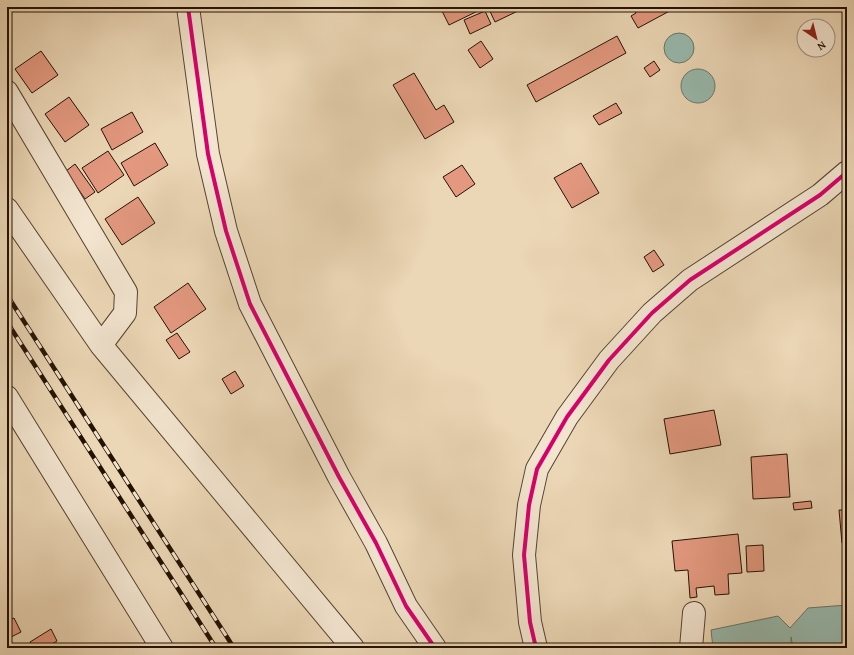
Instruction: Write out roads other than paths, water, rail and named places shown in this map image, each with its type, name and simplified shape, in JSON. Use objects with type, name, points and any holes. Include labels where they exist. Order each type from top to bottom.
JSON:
[{"type":"street","points":[[188,7],[208,154],[226,231],[250,304],[376,543],[406,606],[435,648]]},
{"type":"street","points":[[7,92],[126,292],[125,313],[101,345]]},
{"type":"street","points":[[536,648],[530,622],[524,555],[529,505],[537,469],[567,417],[609,360],[652,313],[690,280],[820,194],[847,172]]},
{"type":"street","points":[[7,209],[101,345],[353,648]]},
{"type":"street","points":[[7,397],[162,648]]},
{"type":"street","points":[[691,648],[694,613]]},
{"type":"water","points":[[679,33],[685,34],[693,42],[693,54],[685,62],[679,63],[673,62],[665,54],[664,48],[665,42],[673,34]]},
{"type":"water","points":[[698,69],[710,74],[715,86],[710,98],[698,103],[686,98],[681,86],[686,74]]},
{"type":"water","points":[[847,605],[847,648],[793,648],[791,637],[791,648],[713,648],[711,630],[778,616],[790,628],[808,608]]},
{"type":"railway","points":[[7,295],[234,648]]},
{"type":"railway","points":[[7,322],[216,648]]}]
